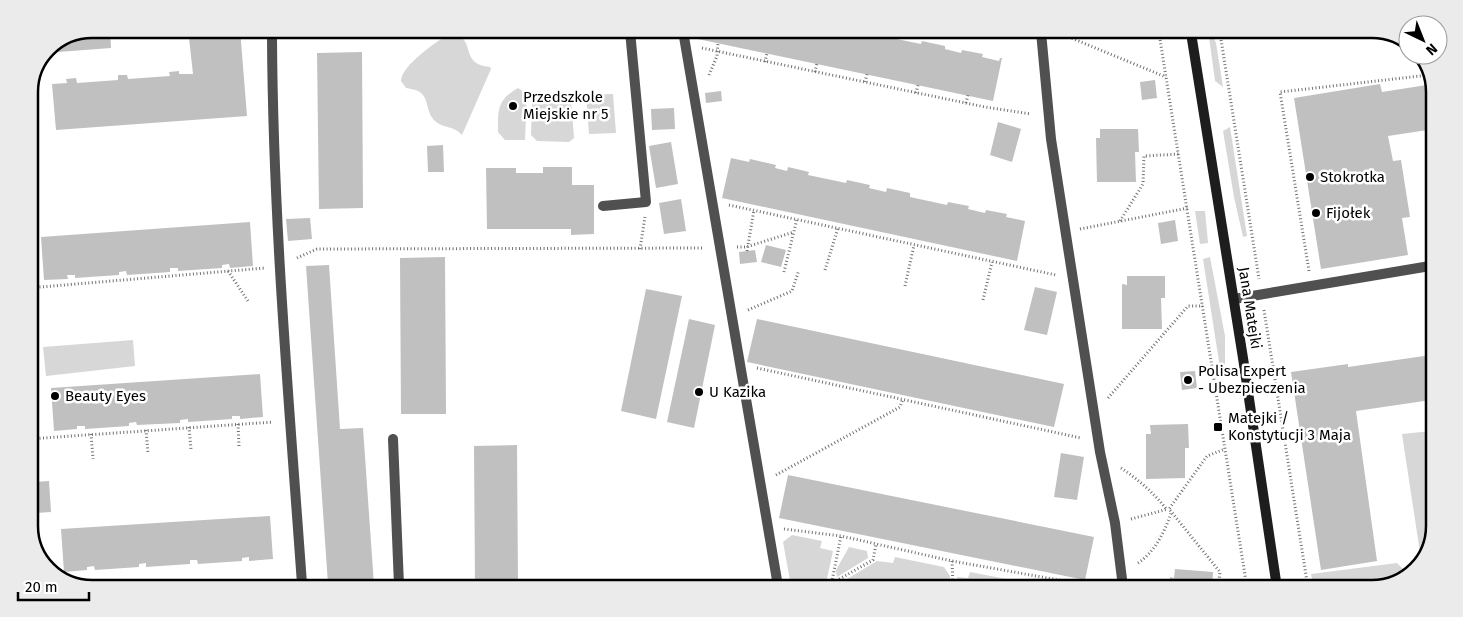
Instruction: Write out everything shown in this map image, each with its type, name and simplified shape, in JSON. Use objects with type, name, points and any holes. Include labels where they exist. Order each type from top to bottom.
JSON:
[{"type":"street","points":[[272,38],[273,125],[279,266],[302,580]]},
{"type":"street","points":[[603,206],[646,202],[631,38]]},
{"type":"street","points":[[684,38],[777,580]]},
{"type":"street","points":[[1042,38],[1049,116],[1066,232],[1094,413],[1115,523],[1122,580]]},
{"type":"street","name":"Jana Matejki","points":[[1192,38],[1234,299],[1275,580]]},
{"type":"street","points":[[1234,299],[1425,267]]},
{"type":"street","points":[[393,439],[400,580]]},
{"type":"path","points":[[1072,38],[1167,78]]},
{"type":"path","points":[[1160,38],[1246,580]]},
{"type":"path","points":[[717,51],[718,43]]},
{"type":"path","points":[[685,45],[916,93],[1049,116]]},
{"type":"path","points":[[766,62],[767,53]]},
{"type":"path","points":[[816,72],[817,64]]},
{"type":"path","points":[[865,82],[867,74]]},
{"type":"path","points":[[1311,287],[1280,92],[1423,75]]},
{"type":"path","points":[[916,93],[918,85]]},
{"type":"path","points":[[966,102],[968,95]]},
{"type":"path","points":[[1119,221],[1144,184],[1144,156],[1179,154]]},
{"type":"path","points":[[712,201],[992,262],[1073,277]]},
{"type":"path","points":[[640,249],[645,226],[646,202]]},
{"type":"path","points":[[1066,232],[1188,208]]},
{"type":"path","points":[[746,249],[754,210]]},
{"type":"path","points":[[784,272],[797,220]]},
{"type":"path","points":[[825,270],[838,228]]},
{"type":"path","points":[[38,287],[279,266],[317,249],[640,249],[719,247],[746,249],[794,232]]},
{"type":"path","points":[[906,286],[914,245]]},
{"type":"path","points":[[982,300],[992,262]]},
{"type":"path","points":[[732,317],[792,291],[799,270]]},
{"type":"path","points":[[228,271],[248,301]]},
{"type":"path","points":[[1094,413],[1188,306],[1203,306]]},
{"type":"path","points":[[739,364],[903,399],[1100,447],[1157,497],[1169,510],[1220,572],[1219,580]]},
{"type":"path","points":[[777,474],[900,407],[903,399]]},
{"type":"path","points":[[38,438],[290,420]]},
{"type":"path","points":[[238,424],[239,446]]},
{"type":"path","points":[[189,428],[190,449]]},
{"type":"path","points":[[146,430],[148,453]]},
{"type":"path","points":[[91,434],[93,459]]},
{"type":"path","points":[[1121,572],[1143,559],[1156,544],[1166,527],[1169,510],[1207,456],[1225,449]]},
{"type":"path","points":[[1115,523],[1169,510]]},
{"type":"path","points":[[769,529],[789,529],[841,536],[952,561],[1057,580]]},
{"type":"path","points":[[832,580],[841,536]]},
{"type":"path","points":[[839,580],[872,560],[876,544]]},
{"type":"path","points":[[952,561],[953,580]]},
{"type":"shaded area","points":[[443,38],[462,38],[473,60],[479,65],[490,67],[491,69],[462,135],[435,121],[422,94],[416,90],[406,88],[401,81],[407,68]]},
{"type":"shaded area","points":[[1209,38],[1214,38],[1216,43],[1223,87],[1215,81]]},
{"type":"shaded area","points":[[518,88],[527,94],[525,140],[505,140],[498,132],[500,106],[502,101],[511,92]]},
{"type":"shaded area","points":[[613,94],[616,133],[589,134],[586,95]]},
{"type":"shaded area","points":[[537,96],[567,96],[571,99],[574,138],[569,142],[537,141],[531,135],[532,101]]},
{"type":"shaded area","points":[[1230,127],[1247,236],[1243,237],[1223,131]]},
{"type":"shaded area","points":[[1195,211],[1205,211],[1208,243],[1200,244]]},
{"type":"shaded area","points":[[1210,257],[1225,336],[1225,368],[1220,368],[1203,259]]},
{"type":"shaded area","points":[[133,340],[135,366],[46,376],[43,347]]},
{"type":"shaded area","points":[[1426,432],[1426,525],[1419,549],[1402,434]]},
{"type":"shaded area","points":[[792,535],[822,541],[820,548],[833,551],[827,580],[790,580],[783,542]]},
{"type":"shaded area","points":[[849,547],[867,551],[868,558],[837,577],[836,570]]},
{"type":"shaded area","points":[[895,557],[944,567],[950,580],[845,580],[877,561],[893,563]]},
{"type":"shaded area","points":[[1397,563],[1403,569],[1389,577],[1371,580],[1312,580],[1311,574]]},
{"type":"shaded area","points":[[970,572],[1012,580],[957,580],[957,577],[968,578]]},
{"type":"building","points":[[85,38],[110,38],[111,48],[55,52],[74,40]]},
{"type":"building","points":[[189,38],[241,38],[247,116],[56,130],[52,84],[67,83],[66,79],[76,78],[77,83],[118,80],[118,75],[127,75],[128,79],[170,76],[169,72],[179,71],[179,74],[193,74]]},
{"type":"building","points":[[693,38],[892,38],[921,44],[922,41],[945,46],[945,49],[961,53],[962,50],[983,54],[982,57],[999,61],[1002,58],[993,101]]},
{"type":"building","points":[[362,52],[363,208],[319,209],[317,53]]},
{"type":"building","points":[[1155,80],[1157,98],[1142,100],[1140,82]]},
{"type":"building","points":[[1380,84],[1382,92],[1425,85],[1425,130],[1388,136],[1393,161],[1401,160],[1410,217],[1402,218],[1408,255],[1321,269],[1294,98]]},
{"type":"building","points":[[721,91],[722,101],[706,103],[705,93]]},
{"type":"building","points":[[674,108],[675,129],[652,130],[651,109]]},
{"type":"building","points":[[998,122],[1021,129],[1012,162],[990,155]]},
{"type":"building","points":[[1100,129],[1138,129],[1139,152],[1135,152],[1136,182],[1097,182],[1096,138],[1100,138]]},
{"type":"building","points":[[671,142],[678,184],[656,188],[649,146]]},
{"type":"building","points":[[443,145],[444,172],[428,172],[427,146]]},
{"type":"building","points":[[731,158],[749,162],[750,159],[776,165],[775,168],[787,171],[788,167],[809,172],[808,175],[846,183],[847,180],[870,185],[869,188],[886,192],[887,188],[910,193],[910,197],[947,205],[948,202],[969,206],[968,209],[985,213],[986,210],[1007,214],[1006,217],[1025,221],[1017,261],[722,198]]},
{"type":"building","points":[[543,167],[572,167],[572,185],[594,185],[594,234],[571,235],[571,229],[487,229],[486,168],[516,168],[516,173],[543,173]]},
{"type":"building","points":[[681,199],[686,231],[664,234],[659,203]]},
{"type":"building","points":[[310,218],[312,239],[288,241],[286,219]]},
{"type":"building","points":[[1175,220],[1178,241],[1161,244],[1158,223]]},
{"type":"building","points":[[250,222],[253,266],[230,268],[229,264],[222,265],[222,268],[178,271],[178,268],[170,268],[170,272],[127,275],[126,271],[119,272],[119,275],[75,278],[75,275],[67,275],[68,279],[44,280],[41,237]]},
{"type":"building","points":[[766,245],[786,250],[781,267],[761,262]]},
{"type":"building","points":[[755,250],[757,262],[740,264],[739,252]]},
{"type":"building","points":[[445,257],[446,414],[401,414],[400,258]]},
{"type":"building","points":[[329,265],[340,429],[363,428],[374,580],[328,580],[306,266]]},
{"type":"building","points":[[1127,276],[1165,276],[1165,298],[1161,298],[1162,329],[1122,329],[1122,284],[1127,285]]},
{"type":"building","points":[[1035,287],[1057,292],[1047,335],[1024,330]]},
{"type":"building","points":[[646,289],[682,296],[656,419],[621,411]]},
{"type":"building","points":[[689,319],[715,325],[694,428],[667,422]]},
{"type":"building","points":[[757,319],[1064,384],[1054,427],[747,362]]},
{"type":"building","points":[[1426,356],[1426,401],[1356,411],[1377,561],[1321,570],[1291,372],[1348,364],[1348,367]]},
{"type":"building","name":"Polisa Expert - Ubezpieczenia","points":[[1195,371],[1197,388],[1182,390],[1180,372]]},
{"type":"building","points":[[260,374],[263,417],[240,419],[240,416],[232,416],[232,419],[188,422],[188,419],[180,420],[180,423],[137,425],[136,422],[129,423],[129,426],[85,429],[85,426],[77,426],[77,429],[54,431],[51,388]]},
{"type":"building","points":[[1188,424],[1189,448],[1185,448],[1185,478],[1146,479],[1146,434],[1151,434],[1150,425]]},
{"type":"building","points":[[517,445],[518,580],[475,580],[474,446]]},
{"type":"building","points":[[1061,453],[1084,457],[1077,500],[1054,497]]},
{"type":"building","points":[[788,475],[1094,537],[1085,580],[779,518]]},
{"type":"building","points":[[49,481],[51,512],[38,513],[38,482]]},
{"type":"building","points":[[270,516],[273,559],[249,561],[249,557],[242,558],[242,561],[198,564],[197,560],[190,560],[190,564],[146,567],[146,563],[139,564],[139,567],[95,570],[94,566],[87,567],[87,570],[65,572],[61,529]]},
{"type":"building","points":[[1175,569],[1213,572],[1212,580],[1170,580],[1170,577],[1174,578]]},
{"type":"place","name":"Przedszkole Miejskie nr 5","points":[[513,106]]},
{"type":"place","name":"Stokrotka","points":[[1310,177]]},
{"type":"place","name":"Fijołek","points":[[1316,213]]},
{"type":"place","name":"Polisa Expert - Ubezpieczenia","points":[[1188,380]]},
{"type":"place","name":"U Kazika","points":[[699,392]]},
{"type":"place","name":"Beauty Eyes","points":[[55,396]]},
{"type":"place","name":"Matejki / Konstytucji 3 Maja","points":[[1218,427]]}]
